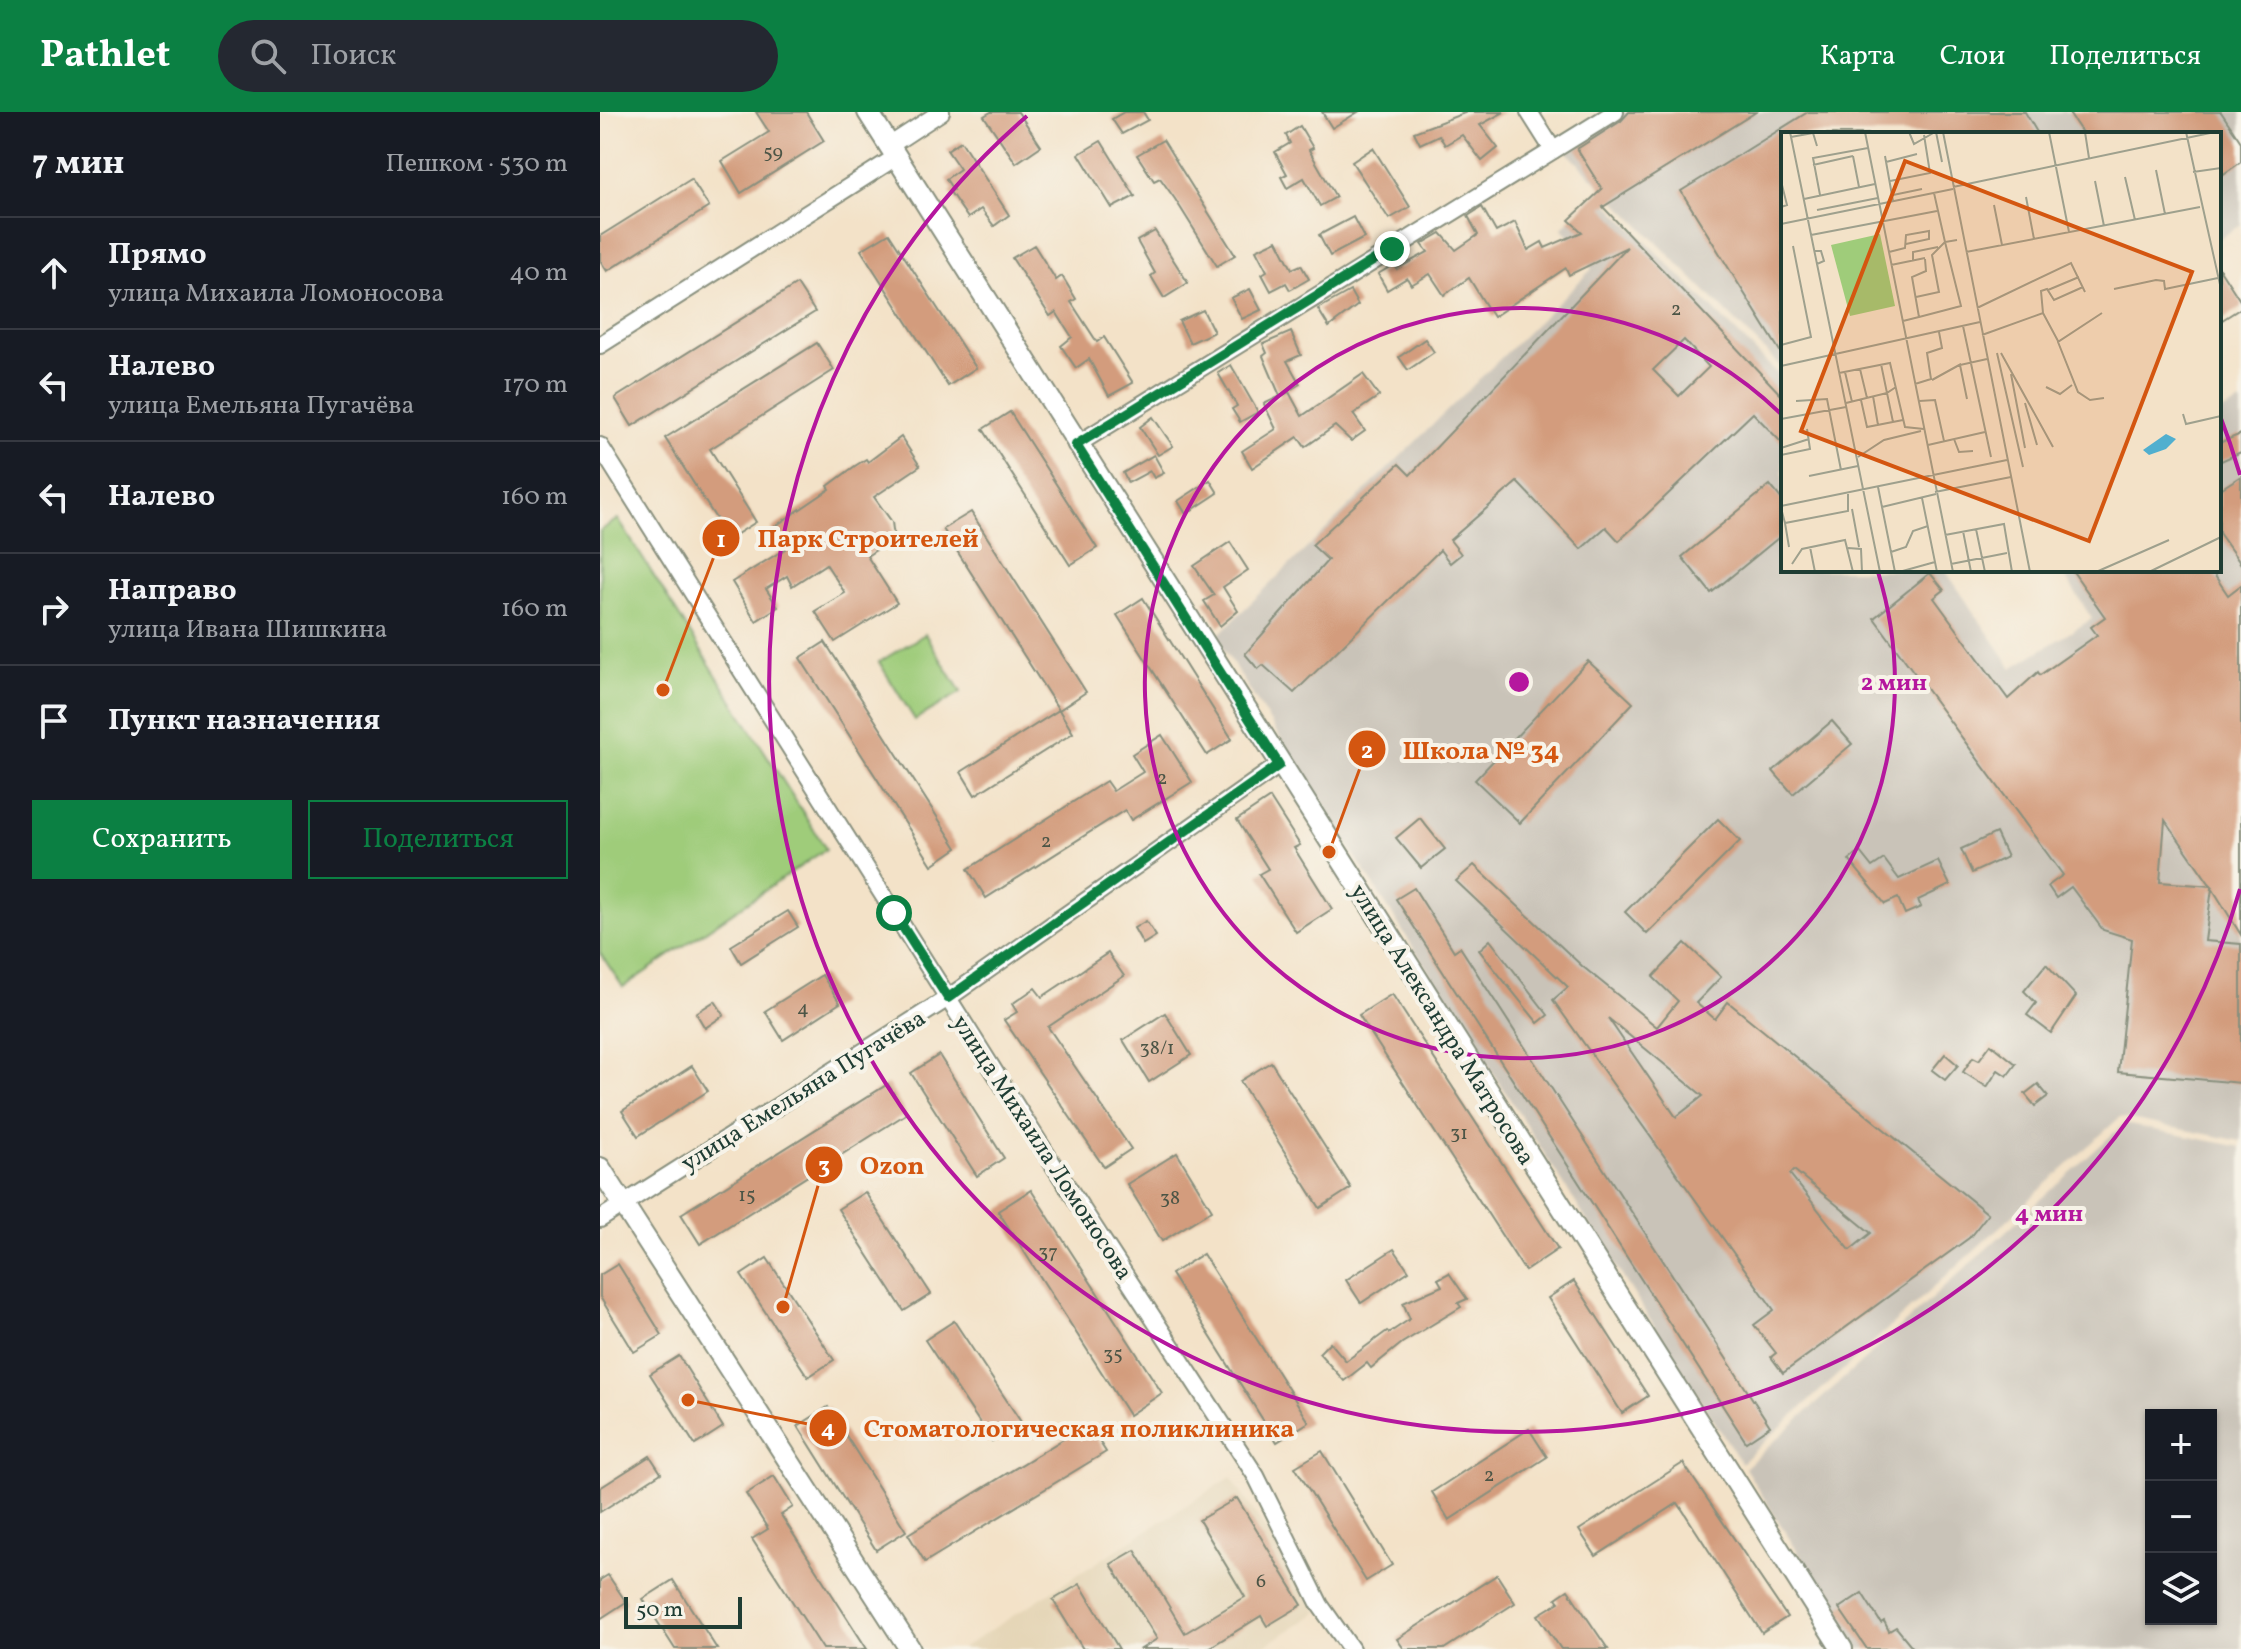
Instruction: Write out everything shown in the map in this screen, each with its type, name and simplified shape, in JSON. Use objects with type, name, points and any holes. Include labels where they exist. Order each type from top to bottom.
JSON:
[{"type":"street","name":"улица Александра Матросова","points":[[868,112],[1076,445],[1842,1649]]},
{"type":"street","points":[[600,345],[892,152],[941,112]]},
{"type":"street","points":[[1529,112],[1553,150]]},
{"type":"street","points":[[1076,445],[1615,112]]},
{"type":"street","name":"улица Михаила Ломоносова","points":[[600,446],[948,998],[1256,1476],[1320,1605],[1351,1649]]},
{"type":"street","name":"улица Емельяна Пугачёва","points":[[600,1219],[948,998],[1279,765]]},
{"type":"street","points":[[600,1168],[910,1649]]},
{"type":"shaded area","points":[[1625,112],[2241,112],[2241,224],[2221,238],[2221,132],[1781,132],[1781,367],[1563,148]]},
{"type":"shaded area","points":[[1597,193],[1781,377],[1781,572],[1946,572],[2012,668],[2092,619],[2062,572],[2221,572],[2221,412],[2241,402],[2241,1141],[2120,1117],[1741,1463],[1216,637],[1592,269],[1562,228]]},
{"type":"shaded area","points":[[2124,1124],[2241,1147],[2241,1649],[1859,1649],[1745,1468]]},
{"type":"shaded area","points":[[1231,1477],[1318,1612],[1260,1649],[961,1649]]},
{"type":"green space","points":[[618,519],[826,849],[623,987],[600,953],[600,531]]},
{"type":"green space","points":[[925,634],[961,692],[915,720],[879,662]]},
{"type":"building","points":[[756,112],[806,112],[824,141],[741,193],[722,161],[769,132]]},
{"type":"building","points":[[991,112],[1018,112],[1041,146],[1016,163],[984,116]]},
{"type":"building","points":[[1124,112],[1143,112],[1148,120],[1122,134],[1112,119]]},
{"type":"building","points":[[1322,112],[1358,112],[1332,128]]},
{"type":"building","points":[[1467,112],[1504,112],[1480,125],[1498,148],[1482,161],[1462,135],[1445,145],[1439,135],[1420,144],[1414,132]]},
{"type":"building","points":[[1629,112],[1756,112],[1603,207],[1781,395],[1781,442],[1753,413],[1619,541],[1606,527],[1581,549],[1517,482],[1450,540],[1461,554],[1450,563],[1440,550],[1294,693],[1263,665],[1258,669],[1245,654],[1328,560],[1312,545],[1399,464],[1410,475],[1627,247],[1569,275],[1566,268],[1493,317],[1469,278],[1444,295],[1430,274],[1411,285],[1407,278],[1387,290],[1378,274],[1395,264],[1397,269],[1428,252],[1422,244],[1441,233],[1456,250],[1478,235],[1468,216],[1482,207],[1496,232],[1515,222],[1528,250],[1542,242],[1545,248],[1582,232],[1569,220],[1602,189],[1577,149],[1621,121]],"holes":[[[1684,340],[1709,367],[1679,396],[1653,370]]]},
{"type":"building","points":[[1808,112],[2025,112],[2037,132],[1781,132],[1781,353],[1681,191]]},
{"type":"building","points":[[2068,112],[2221,112],[2241,142],[2241,162],[2221,176],[2221,132],[2082,132]]},
{"type":"building","points":[[1300,126],[1313,148],[1309,150],[1336,197],[1320,206],[1304,178],[1287,188],[1281,177],[1287,174],[1275,152],[1290,143],[1286,135]]},
{"type":"building","points":[[1163,140],[1235,255],[1217,266],[1160,178],[1154,181],[1137,155]]},
{"type":"building","points":[[961,141],[1009,215],[994,226],[981,209],[968,218],[950,192],[953,190],[946,179],[960,169],[947,150]]},
{"type":"building","points":[[1101,141],[1135,196],[1112,208],[1079,154]]},
{"type":"building","points":[[1373,148],[1410,207],[1389,219],[1352,162]]},
{"type":"building","points":[[691,179],[709,207],[607,271],[600,260],[600,236]]},
{"type":"building","points":[[1353,217],[1364,238],[1330,256],[1319,235]]},
{"type":"building","points":[[1155,231],[1188,283],[1164,298],[1151,276],[1155,273],[1137,241]]},
{"type":"building","points":[[889,233],[976,368],[948,386],[861,250]]},
{"type":"building","points":[[1277,240],[1292,269],[1301,265],[1309,279],[1290,290],[1286,283],[1271,291],[1262,274],[1267,271],[1256,250]]},
{"type":"building","points":[[1034,245],[1056,280],[1062,276],[1076,299],[1071,302],[1097,342],[1104,337],[1133,383],[1109,396],[1089,359],[1076,368],[1061,346],[1072,337],[1056,312],[1050,316],[1012,258]]},
{"type":"building","points":[[2221,271],[2241,302],[2241,308],[2221,321]]},
{"type":"building","points":[[797,284],[815,312],[632,426],[615,398]]},
{"type":"building","points":[[1250,289],[1261,310],[1242,319],[1231,298]]},
{"type":"building","points":[[1350,291],[1358,305],[1329,327],[1318,309]]},
{"type":"building","points":[[1203,310],[1214,332],[1190,343],[1179,321]]},
{"type":"building","points":[[1291,332],[1301,355],[1287,361],[1300,384],[1280,396],[1263,356],[1267,353],[1263,344]]},
{"type":"building","points":[[1425,339],[1434,352],[1408,370],[1399,357]]},
{"type":"building","points":[[817,343],[834,370],[710,449],[756,522],[729,539],[665,438]]},
{"type":"building","points":[[1231,365],[1258,412],[1240,422],[1232,409],[1237,406],[1218,373]]},
{"type":"building","points":[[1363,374],[1379,396],[1353,414],[1365,431],[1351,441],[1335,426],[1305,447],[1298,437],[1252,468],[1242,451],[1276,429],[1264,404],[1289,392],[1302,416]]},
{"type":"building","points":[[1010,412],[1097,548],[1070,565],[983,429]]},
{"type":"building","points":[[1153,417],[1173,446],[1158,455],[1140,427]]},
{"type":"building","points":[[2241,434],[2241,452],[2221,461],[2221,442]]},
{"type":"building","points":[[901,437],[920,466],[874,497],[892,522],[894,538],[867,556],[897,603],[835,642],[815,611],[845,593],[826,564],[792,586],[787,576],[766,589],[778,607],[756,621],[732,582],[785,549],[771,529],[830,489],[828,486],[855,466],[866,459],[868,462]]},
{"type":"building","points":[[1154,455],[1164,473],[1154,478],[1150,471],[1128,483],[1123,473]]},
{"type":"building","points":[[2241,476],[2241,564],[2221,536],[2221,489]]},
{"type":"building","points":[[1210,480],[1218,493],[1186,514],[1178,501]]},
{"type":"building","points":[[1770,485],[1781,499],[1781,536],[1711,593],[1682,557]]},
{"type":"building","points":[[971,512],[1086,692],[1059,710],[943,529]]},
{"type":"building","points":[[1230,542],[1248,570],[1223,587],[1238,611],[1220,626],[1204,601],[1214,595],[1194,566]]},
{"type":"building","points":[[2073,572],[2212,572],[2228,595],[2241,585],[2241,935],[2212,888],[2205,941],[2241,944],[2241,1083],[2118,1072],[2132,939],[2103,930],[2071,887],[2056,898],[2048,886],[2063,875],[1874,618],[1930,573],[1944,590],[1934,598],[2008,699],[2038,672],[2040,675],[2097,635],[2091,627],[2105,617]],"holes":[[[2165,820],[2209,883],[2212,886],[2160,882]]]},
{"type":"building","points":[[1143,598],[1232,739],[1207,755],[1117,615]]},
{"type":"building","points":[[825,642],[957,848],[932,865],[800,658]]},
{"type":"building","points":[[1588,661],[1633,703],[1520,823],[1475,780]]},
{"type":"building","points":[[1059,710],[1073,733],[975,795],[961,772]]},
{"type":"building","points":[[1832,721],[1852,744],[1793,794],[1773,771]]},
{"type":"building","points":[[1162,735],[1192,782],[1131,820],[1125,810],[986,898],[968,869],[1106,781],[1113,791],[1143,772],[1132,754]]},
{"type":"building","points":[[1270,798],[1300,845],[1294,848],[1332,909],[1296,932],[1259,874],[1268,869],[1237,820]]},
{"type":"building","points":[[1420,818],[1445,849],[1421,868],[1396,838]]},
{"type":"building","points":[[1718,819],[1740,841],[1647,934],[1625,912]]},
{"type":"building","points":[[1996,833],[2007,857],[1972,873],[1961,849]]},
{"type":"building","points":[[1860,852],[1872,867],[1884,859],[1899,879],[1938,861],[1950,885],[1918,900],[1921,907],[1905,914],[1898,898],[1885,904],[1849,860]]},
{"type":"building","points":[[1474,865],[1582,966],[1657,1027],[1678,1001],[1653,977],[1685,943],[1721,977],[1696,1003],[1715,1019],[1728,1002],[1988,1214],[1969,1238],[1783,1373],[1771,1357],[1776,1353],[1754,1325],[1774,1310],[1553,1000],[1568,987],[1456,881]],"holes":[[[1608,1018],[1703,1096],[1676,1117]],[[1794,1170],[1871,1233],[1850,1250],[1790,1174]]]},
{"type":"building","points":[[1414,888],[1454,951],[1460,947],[1770,1426],[1746,1442],[1396,899]]},
{"type":"building","points":[[788,911],[798,927],[741,963],[731,946]]},
{"type":"building","points":[[1146,921],[1156,936],[1143,944],[1134,928]]},
{"type":"building","points":[[1490,940],[1548,1015],[1538,1023],[1479,950]]},
{"type":"building","points":[[1108,953],[1124,976],[1048,1027],[1131,1149],[1104,1167],[1004,1020],[1017,1012],[1012,1004],[1035,988],[1042,997]]},
{"type":"building","points":[[2046,964],[2076,996],[2051,1033],[2027,1015],[2036,1003],[2024,991]]},
{"type":"building","points":[[822,975],[840,1003],[783,1040],[765,1011]]},
{"type":"building","points":[[1392,994],[1558,1249],[1525,1271],[1359,1015]]},
{"type":"building","points":[[715,1001],[724,1015],[705,1028],[696,1013]]},
{"type":"building","points":[[1165,1013],[1191,1055],[1149,1082],[1123,1040]]},
{"type":"building","points":[[1991,1044],[2016,1064],[2007,1076],[1998,1070],[1987,1087],[1963,1072],[1973,1057],[1979,1060]]},
{"type":"building","points":[[1945,1054],[1958,1065],[1945,1080],[1932,1070]]},
{"type":"building","points":[[939,1055],[1004,1158],[977,1176],[911,1073]]},
{"type":"building","points":[[1271,1062],[1351,1188],[1320,1208],[1240,1081]]},
{"type":"building","points":[[692,1066],[708,1091],[638,1136],[622,1111]]},
{"type":"building","points":[[888,1084],[906,1114],[700,1244],[681,1214]]},
{"type":"building","points":[[2038,1084],[2048,1096],[2035,1106],[2025,1094]]},
{"type":"building","points":[[1177,1153],[1212,1210],[1162,1241],[1127,1184]]},
{"type":"building","points":[[1031,1190],[1162,1393],[1129,1415],[998,1211]]},
{"type":"building","points":[[865,1192],[931,1294],[904,1311],[838,1209]]},
{"type":"building","points":[[1394,1249],[1409,1271],[1361,1303],[1346,1280]]},
{"type":"building","points":[[1203,1254],[1309,1422],[1277,1442],[1171,1274]]},
{"type":"building","points":[[767,1258],[834,1360],[808,1377],[741,1275]]},
{"type":"building","points":[[618,1264],[662,1335],[634,1352],[600,1297],[600,1275]]},
{"type":"building","points":[[1449,1273],[1467,1299],[1458,1303],[1461,1307],[1402,1343],[1371,1368],[1367,1363],[1344,1381],[1319,1353],[1330,1342],[1346,1361],[1387,1331],[1389,1333],[1410,1319],[1403,1303],[1442,1286],[1438,1279]]},
{"type":"building","points":[[1574,1281],[1648,1396],[1622,1413],[1548,1298]]},
{"type":"building","points":[[954,1321],[1021,1422],[992,1441],[925,1340]]},
{"type":"building","points":[[679,1356],[723,1427],[695,1445],[650,1374]]},
{"type":"building","points":[[828,1407],[906,1531],[876,1550],[798,1426]]},
{"type":"building","points":[[1088,1424],[1106,1452],[925,1562],[908,1534]]},
{"type":"building","points":[[1529,1429],[1547,1457],[1449,1520],[1432,1492]]},
{"type":"building","points":[[1322,1451],[1392,1565],[1366,1581],[1295,1467]]},
{"type":"building","points":[[650,1456],[661,1473],[600,1512],[600,1488]]},
{"type":"building","points":[[1683,1463],[1787,1617],[1762,1633],[1678,1503],[1596,1556],[1579,1530]]},
{"type":"building","points":[[774,1476],[793,1507],[781,1515],[867,1649],[823,1649],[752,1539],[768,1529],[746,1494]]},
{"type":"building","points":[[1237,1498],[1302,1605],[1267,1626],[1261,1616],[1207,1649],[1141,1649],[1157,1639],[1111,1564],[1135,1550],[1185,1633],[1245,1597],[1199,1520]]},
{"type":"building","points":[[608,1575],[626,1602],[600,1619],[600,1580]]},
{"type":"building","points":[[1497,1575],[1515,1603],[1444,1649],[1404,1649],[1397,1639]]},
{"type":"building","points":[[673,1580],[717,1649],[675,1649],[643,1599]]},
{"type":"building","points":[[1080,1584],[1119,1649],[1083,1649],[1053,1600]]},
{"type":"building","points":[[1568,1590],[1608,1649],[1561,1649],[1538,1615],[1559,1602],[1556,1598]]},
{"type":"building","points":[[1862,1593],[1881,1623],[1884,1621],[1889,1631],[1896,1627],[1914,1649],[1867,1649],[1839,1608]]},
{"type":"place","name":"Парк Строителей","points":[[663,690]]},
{"type":"place","name":"Школа № 34","points":[[1329,852]]},
{"type":"place","name":"Ozon","points":[[783,1307]]},
{"type":"place","name":"Стоматологическая поликлиника","points":[[688,1400]]},
{"type":"route","points":[[894,913],[948,998],[1279,765],[1076,445],[1392,249]]}]
